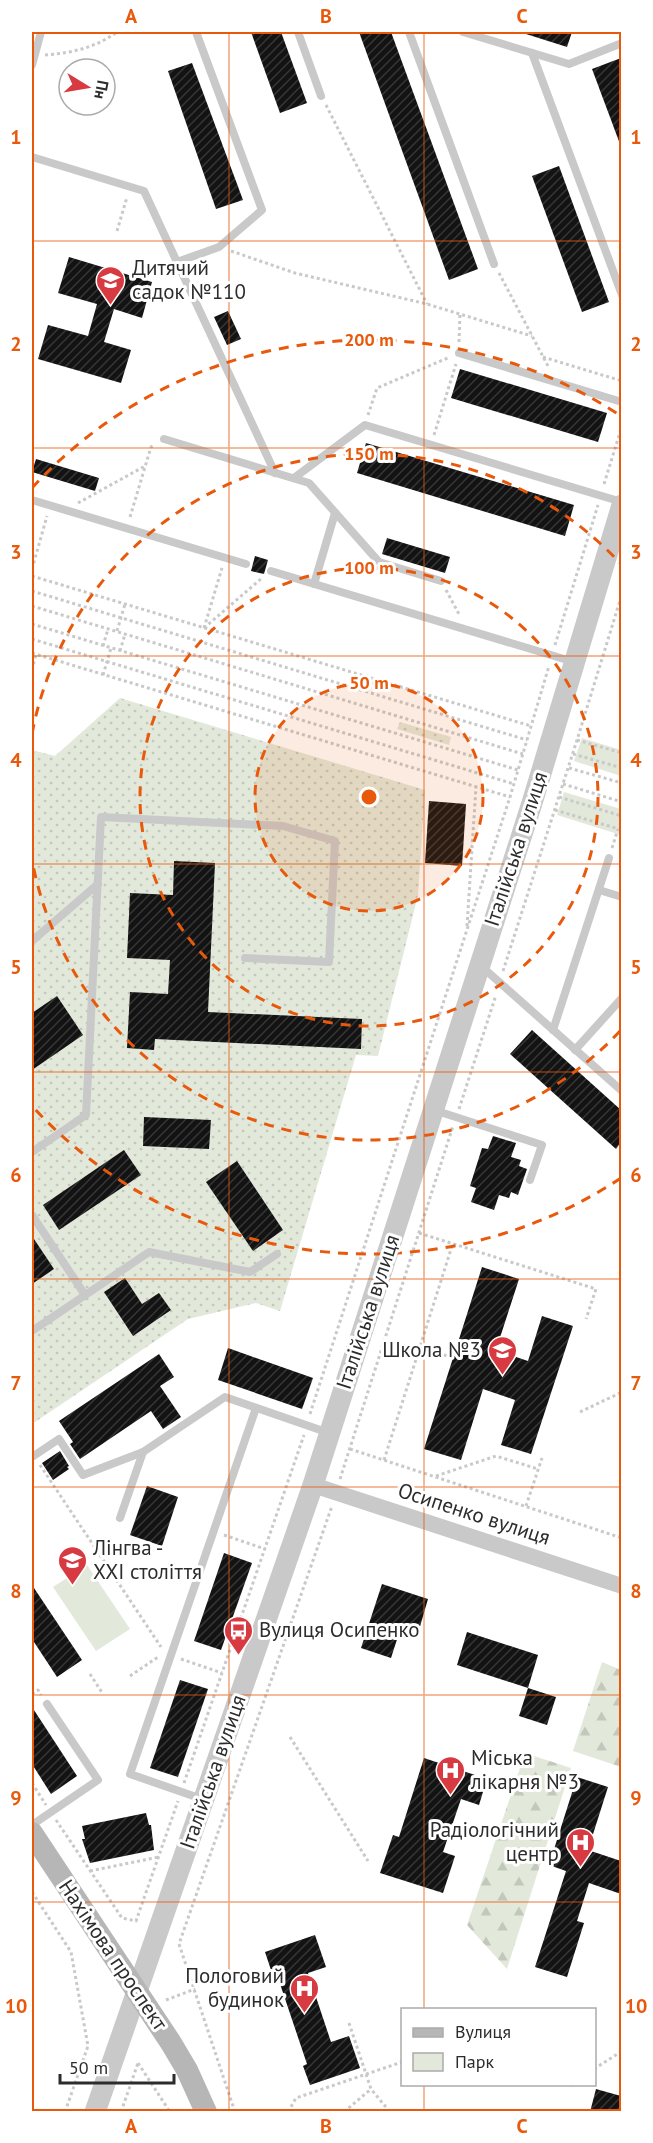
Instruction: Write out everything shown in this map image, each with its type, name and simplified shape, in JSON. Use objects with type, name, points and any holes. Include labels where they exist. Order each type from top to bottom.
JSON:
[{"type":"main road","name":"Нахімова проспект","points":[[32,1833],[187,2070],[206,2112]]},
{"type":"street","name":"Італійська вулиця","points":[[95,2112],[312,1485],[532,803],[621,504]]},
{"type":"street","name":"Осипенко вулиця","points":[[312,1485],[621,1586]]},
{"type":"lane","points":[[32,65],[42,32]]},
{"type":"lane","points":[[177,262],[219,247],[262,210],[196,32]]},
{"type":"lane","points":[[298,32],[321,96]]},
{"type":"lane","points":[[409,32],[494,264]]},
{"type":"lane","points":[[463,32],[569,64],[621,43]]},
{"type":"lane","points":[[532,53],[621,295]]},
{"type":"lane","points":[[32,157],[144,191],[275,473]]},
{"type":"lane","points":[[459,353],[621,402]]},
{"type":"lane","points":[[294,478],[365,425],[621,504]]},
{"type":"lane","points":[[164,439],[309,483],[379,562],[441,581]]},
{"type":"lane","points":[[32,500],[246,564]]},
{"type":"lane","points":[[314,584],[335,513]]},
{"type":"lane","points":[[271,571],[574,662]]},
{"type":"lane","points":[[32,1152],[86,1115],[101,817],[283,826],[335,841],[329,962],[245,958]]},
{"type":"lane","points":[[553,1030],[609,858]]},
{"type":"lane","points":[[32,941],[98,884]]},
{"type":"lane","points":[[599,890],[621,897]]},
{"type":"lane","points":[[480,964],[621,1091]]},
{"type":"lane","points":[[575,1050],[621,998]]},
{"type":"lane","points":[[433,1110],[542,1145],[530,1180]]},
{"type":"lane","points":[[32,1215],[85,1295]]},
{"type":"lane","points":[[32,1331],[149,1252],[250,1272],[277,1254]]},
{"type":"lane","points":[[32,1456],[58,1439],[83,1475],[143,1452],[225,1397],[329,1433]]},
{"type":"lane","points":[[204,1800],[130,1774],[256,1408]]},
{"type":"lane","points":[[120,1518],[143,1452]]},
{"type":"lane","points":[[32,1825],[98,1780],[47,1704]]},
{"type":"path","points":[[34,56],[71,53],[105,40],[117,32]]},
{"type":"path","points":[[321,96],[427,304]]},
{"type":"path","points":[[117,231],[130,186]]},
{"type":"path","points":[[219,247],[295,273],[427,304],[532,336]]},
{"type":"path","points":[[494,264],[556,382]]},
{"type":"path","points":[[431,445],[459,353],[460,314]]},
{"type":"path","points":[[365,425],[377,388],[459,353]]},
{"type":"path","points":[[543,357],[621,381]]},
{"type":"path","points":[[32,1783],[122,1918],[136,1921],[307,1425],[510,797],[621,426]]},
{"type":"path","points":[[126,528],[151,447]]},
{"type":"path","points":[[66,510],[145,466]]},
{"type":"path","points":[[32,569],[50,505]]},
{"type":"path","points":[[204,628],[225,558]]},
{"type":"path","points":[[204,628],[263,578],[256,575]]},
{"type":"path","points":[[32,576],[531,726]]},
{"type":"path","points":[[441,581],[467,630]]},
{"type":"path","points":[[32,591],[527,740]]},
{"type":"path","points":[[340,1479],[578,740],[621,594]]},
{"type":"path","points":[[117,632],[125,604]]},
{"type":"path","points":[[32,606],[523,754]]},
{"type":"path","points":[[32,624],[518,770]]},
{"type":"path","points":[[103,646],[108,629]]},
{"type":"path","points":[[120,651],[125,634]]},
{"type":"path","points":[[32,639],[514,784]]},
{"type":"path","points":[[104,675],[111,648]]},
{"type":"path","points":[[32,653],[510,797]]},
{"type":"path","points":[[32,670],[36,654]]},
{"type":"path","points":[[578,740],[621,753]]},
{"type":"path","points":[[573,754],[621,768]]},
{"type":"path","points":[[568,768],[621,783]]},
{"type":"path","points":[[563,784],[621,802]]},
{"type":"path","points":[[466,931],[476,787]]},
{"type":"path","points":[[559,797],[621,816]]},
{"type":"path","points":[[555,810],[620,830],[609,858]]},
{"type":"path","points":[[419,1233],[596,1289],[586,1319]]},
{"type":"path","points":[[384,1460],[453,1244]]},
{"type":"path","points":[[420,1347],[453,1358]]},
{"type":"path","points":[[580,1412],[621,1392]]},
{"type":"path","points":[[350,1449],[621,1538]]},
{"type":"path","points":[[32,1456],[165,1653],[130,1676]]},
{"type":"path","points":[[434,1476],[496,1456],[538,1469]]},
{"type":"path","points":[[526,1506],[542,1458]]},
{"type":"path","points":[[235,2112],[179,1944],[331,1506]]},
{"type":"path","points":[[213,1531],[265,1549]]},
{"type":"path","points":[[171,1655],[222,1673]]},
{"type":"path","points":[[90,1674],[104,1694]]},
{"type":"path","points":[[32,1694],[38,1690]]},
{"type":"path","points":[[290,1737],[368,1861]]},
{"type":"path","points":[[90,1871],[159,1857]]},
{"type":"path","points":[[32,1892],[71,1952],[88,2046],[65,2112]]},
{"type":"path","points":[[166,2000],[195,1989]]},
{"type":"path","points":[[349,2023],[371,2089],[390,2112]]},
{"type":"path","points":[[596,2068],[621,2051]]},
{"type":"path","points":[[288,2112],[296,2098],[401,2062]]},
{"type":"path","points":[[121,2112],[138,2063],[170,2112]]},
{"type":"path","points":[[344,2112],[371,2089]]},
{"type":"green space","points":[[120,698],[425,790],[418,895],[378,1056],[356,1055],[280,1311],[256,1303],[188,1319],[32,1424],[32,750],[55,756]]},
{"type":"green space","points":[[400,722],[451,737],[449,745],[397,729]]},
{"type":"green space","points":[[582,738],[621,750],[621,776],[574,761]]},
{"type":"green space","points":[[564,792],[621,809],[621,835],[557,815]]},
{"type":"green space","points":[[87,1565],[130,1629],[96,1651],[53,1587]]},
{"type":"green space","points":[[602,1662],[621,1670],[621,1767],[573,1751]]},
{"type":"green space","points":[[525,1753],[571,1768],[507,1969],[467,1925]]},
{"type":"building","points":[[251,32],[281,32],[307,103],[280,113]]},
{"type":"building","points":[[359,32],[391,32],[478,269],[449,280]]},
{"type":"building","points":[[526,32],[572,32],[567,47],[526,34]]},
{"type":"building","points":[[621,58],[621,144],[620,144],[592,69]]},
{"type":"building","points":[[192,63],[243,200],[216,209],[168,71]]},
{"type":"building","points":[[559,166],[609,302],[582,312],[532,176]]},
{"type":"building","points":[[69,257],[152,282],[142,318],[114,309],[104,342],[131,350],[121,383],[38,359],[48,325],[88,336],[97,304],[58,293]]},
{"type":"building","points":[[228,311],[241,339],[227,345],[214,317]]},
{"type":"building","points":[[460,369],[607,413],[598,442],[451,398]]},
{"type":"building","points":[[366,443],[574,505],[565,536],[357,473]]},
{"type":"building","points":[[36,459],[99,478],[95,491],[32,472]]},
{"type":"building","points":[[387,538],[450,557],[445,573],[382,554]]},
{"type":"building","points":[[255,556],[268,560],[264,574],[251,571]]},
{"type":"building","points":[[429,801],[466,804],[462,866],[425,863]]},
{"type":"building","points":[[174,861],[215,863],[208,1012],[362,1019],[361,1049],[155,1039],[154,1050],[127,1048],[130,992],[168,994],[170,960],[127,958],[130,893],[173,895]]},
{"type":"building","points":[[57,996],[83,1035],[32,1070],[32,1013]]},
{"type":"building","points":[[532,1030],[621,1110],[621,1142],[616,1149],[510,1054]]},
{"type":"building","points":[[144,1117],[211,1120],[209,1149],[143,1146]]},
{"type":"building","points":[[493,1136],[516,1143],[511,1157],[521,1160],[519,1166],[527,1169],[518,1195],[511,1192],[509,1198],[499,1195],[494,1210],[471,1202],[476,1188],[470,1186],[482,1148],[488,1149]]},
{"type":"building","points":[[124,1150],[141,1175],[59,1230],[43,1205]]},
{"type":"building","points":[[237,1161],[283,1230],[253,1251],[206,1182]]},
{"type":"building","points":[[32,1236],[54,1269],[32,1284]]},
{"type":"building","points":[[482,1267],[519,1279],[496,1350],[528,1361],[542,1316],[573,1326],[531,1454],[501,1445],[515,1400],[483,1389],[461,1460],[424,1449]]},
{"type":"building","points":[[125,1278],[142,1304],[159,1293],[171,1310],[133,1336],[104,1292]]},
{"type":"building","points":[[228,1348],[313,1378],[302,1409],[218,1380]]},
{"type":"building","points":[[159,1354],[174,1377],[160,1386],[181,1417],[163,1429],[151,1411],[80,1459],[70,1444],[73,1442],[59,1421]]},
{"type":"building","points":[[60,1451],[69,1469],[53,1480],[42,1463]]},
{"type":"building","points":[[147,1486],[178,1497],[162,1546],[130,1535]]},
{"type":"building","points":[[224,1553],[252,1563],[221,1650],[194,1641]]},
{"type":"building","points":[[382,1584],[428,1599],[419,1630],[402,1624],[391,1658],[361,1648]]},
{"type":"building","points":[[32,1585],[82,1660],[57,1677],[32,1639]]},
{"type":"building","points":[[467,1632],[538,1655],[528,1688],[457,1665]]},
{"type":"building","points":[[180,1680],[208,1689],[178,1777],[150,1768]]},
{"type":"building","points":[[528,1688],[556,1697],[547,1725],[519,1716]]},
{"type":"building","points":[[32,1707],[77,1776],[51,1794],[32,1764]]},
{"type":"building","points":[[424,1758],[487,1779],[479,1805],[461,1799],[443,1852],[455,1856],[443,1893],[380,1873],[393,1835],[399,1837]]},
{"type":"building","points":[[577,1777],[608,1787],[588,1850],[621,1861],[621,1894],[589,1883],[577,1921],[584,1923],[567,1977],[535,1967],[566,1871],[549,1865]]},
{"type":"building","points":[[146,1813],[149,1825],[151,1825],[154,1850],[90,1863],[82,1839],[85,1839],[82,1826]]},
{"type":"building","points":[[315,1935],[326,1967],[308,1973],[331,2042],[349,2036],[360,2068],[310,2085],[303,2066],[307,2064],[276,1972],[272,1973],[265,1952]]},
{"type":"building","points":[[596,2089],[621,2096],[621,2112],[590,2112]]},
{"type":"place","name":"Дитячий садок №110","points":[[111,306]]},
{"type":"place","name":"Школа №3","points":[[502,1376]]},
{"type":"place","name":"Лінгва - XXI століття","points":[[72,1586]]},
{"type":"place","name":"Вулиця Осипенко","points":[[238,1656]]},
{"type":"place","name":"Міська лікарня №3","points":[[450,1796]]},
{"type":"place","name":"Радіологічний центр","points":[[580,1868]]},
{"type":"place","name":"Пологовий будинок","points":[[305,2014]]}]
